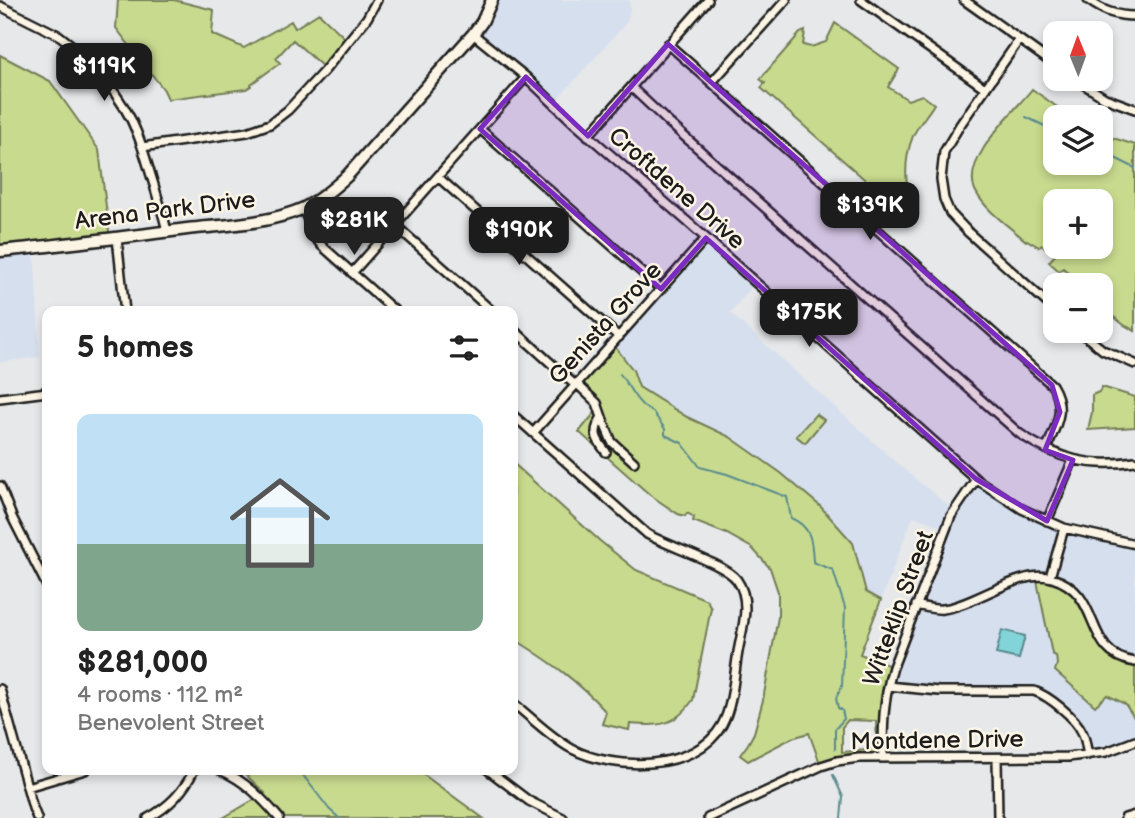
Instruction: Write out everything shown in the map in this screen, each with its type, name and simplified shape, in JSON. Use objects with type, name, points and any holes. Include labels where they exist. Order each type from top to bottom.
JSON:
[{"type":"street","points":[[142,147],[247,132],[270,124],[288,110],[325,70],[368,19],[377,0]]},
{"type":"street","name":"Arena Park Drive","points":[[0,251],[264,219],[303,208],[333,189],[347,176],[473,34],[492,0]]},
{"type":"street","points":[[588,136],[708,0]]},
{"type":"street","points":[[712,82],[786,0]]},
{"type":"street","points":[[861,0],[985,88]]},
{"type":"street","points":[[964,0],[1043,57]]},
{"type":"street","points":[[1088,0],[1107,12],[1135,16]]},
{"type":"street","points":[[0,6],[60,36],[86,58],[120,100],[136,130],[167,232]]},
{"type":"street","name":"Croftdene Drive","points":[[473,34],[526,78],[976,479],[1021,509],[1064,528],[1135,544]]},
{"type":"street","points":[[1019,40],[944,152],[941,179],[944,199],[950,213],[1043,299]]},
{"type":"street","points":[[668,44],[1052,385],[1058,397],[1060,412],[1046,449]]},
{"type":"street","points":[[352,273],[526,78]]},
{"type":"street","points":[[631,87],[1020,434],[1073,460],[1102,463],[1135,461]]},
{"type":"street","points":[[1094,91],[1135,109]]},
{"type":"street","points":[[480,130],[661,289]]},
{"type":"street","points":[[438,177],[619,337]]},
{"type":"street","points":[[303,208],[321,245],[389,306]]},
{"type":"street","points":[[394,225],[485,306]]},
{"type":"street","points":[[117,238],[124,306]]},
{"type":"street","name":"Genista Grove","points":[[533,433],[706,238]]},
{"type":"street","points":[[518,333],[597,403],[612,442],[634,462]]},
{"type":"street","points":[[1094,343],[1103,350],[1135,364]]},
{"type":"street","points":[[0,398],[42,393]]},
{"type":"street","points":[[602,417],[595,428],[596,437],[606,452]]},
{"type":"street","points":[[518,420],[647,534],[713,564],[735,578],[745,598],[746,612],[724,722],[712,739],[680,757],[634,764],[586,755],[563,743],[518,707]]},
{"type":"street","points":[[1047,521],[1073,460]]},
{"type":"street","name":"Witteklip Street","points":[[883,758],[883,712],[888,686],[951,516],[976,479]]},
{"type":"street","points":[[0,486],[12,517],[42,576]]},
{"type":"street","points":[[1050,577],[1064,528]]},
{"type":"street","points":[[916,605],[939,610],[962,604],[1018,580],[1050,577],[1070,587],[1084,601],[1098,635],[1110,652],[1135,662]]},
{"type":"street","points":[[888,686],[921,691],[1034,691],[1048,697],[1074,721],[1083,734],[1088,755]]},
{"type":"street","points":[[0,689],[37,818]]},
{"type":"street","name":"Montdene Drive","points":[[708,818],[821,766],[859,758],[1068,757],[1106,752],[1135,741]]},
{"type":"street","points":[[997,758],[998,818]]},
{"type":"street","points":[[27,786],[67,775]]},
{"type":"street","points":[[148,818],[169,805],[191,775]]},
{"type":"street","points":[[231,775],[251,789],[279,818]]},
{"type":"street","points":[[495,775],[529,801],[563,818]]},
{"type":"street","points":[[1125,818],[1135,815]]},
{"type":"highlighted area","points":[[668,44],[1052,385],[1060,412],[1045,450],[1073,460],[1047,521],[976,479],[706,238],[661,289],[480,129],[526,77],[588,136]]},
{"type":"shaded area","points":[[491,0],[629,0],[630,10],[627,22],[554,103],[473,34]]},
{"type":"shaded area","points":[[706,238],[755,283],[730,313],[908,473],[954,510],[976,479],[993,491],[1064,528],[1135,544],[1135,662],[1117,657],[1036,577],[1052,654],[1056,655],[1057,665],[1125,704],[1135,719],[1135,741],[1088,755],[1080,727],[1042,694],[939,691],[888,686],[946,528],[913,516],[881,600],[866,593],[853,543],[820,506],[781,473],[730,437],[687,417],[639,387],[633,370],[613,344]]},
{"type":"shaded area","points":[[34,247],[40,357],[0,362],[0,250]]},
{"type":"green space","points":[[118,0],[174,0],[214,10],[212,34],[244,48],[291,21],[295,28],[319,13],[346,39],[322,66],[293,40],[276,58],[280,63],[246,89],[168,99],[116,28]]},
{"type":"green space","points":[[835,23],[899,69],[888,87],[908,100],[922,95],[934,104],[915,132],[906,165],[908,194],[913,213],[902,204],[897,208],[761,88],[765,83],[760,79],[800,33],[805,31],[803,45],[811,47],[826,42]]},
{"type":"green space","points":[[0,55],[50,81],[99,150],[110,239],[0,250]]},
{"type":"green space","points":[[1032,89],[1054,105],[1043,105],[1043,175],[1113,175],[1113,138],[1135,145],[1135,331],[1113,316],[1113,273],[1067,273],[1063,268],[1059,271],[1049,262],[1052,259],[1113,259],[1113,189],[1043,189],[1043,246],[1039,247],[1026,241],[979,198],[973,178],[976,164],[982,150]]},
{"type":"green space","points":[[613,344],[633,370],[639,387],[687,417],[730,437],[781,473],[820,506],[853,543],[866,592],[881,600],[860,654],[893,667],[884,698],[883,758],[821,766],[809,733],[792,738],[748,761],[740,755],[754,733],[763,700],[778,617],[778,592],[770,568],[752,548],[727,534],[693,521],[694,517],[687,513],[685,516],[678,514],[650,495],[579,432],[598,409],[576,384]],"holes":[[[848,720],[876,721],[877,744],[868,750],[842,752],[842,727]]]},
{"type":"green space","points":[[1102,387],[1135,397],[1135,427],[1088,430],[1092,395]]},
{"type":"green space","points":[[816,414],[824,420],[805,443],[796,436]]},
{"type":"green space","points":[[518,467],[636,570],[707,600],[711,608],[693,700],[679,715],[666,723],[630,724],[629,730],[602,724],[606,712],[585,690],[518,641]]},
{"type":"green space","points":[[1036,576],[1071,587],[1110,652],[1135,662],[1135,719],[1125,704],[1107,695],[1095,706],[1055,671],[1056,656],[1052,654]]},
{"type":"green space","points":[[246,775],[424,775],[483,818],[223,818],[265,793]]},
{"type":"water","points":[[1002,630],[1025,636],[1019,659],[996,654]]},
{"type":"waterway","points":[[1026,117],[1043,125]]},
{"type":"waterway","points":[[1113,157],[1135,168]]},
{"type":"waterway","points":[[620,374],[638,401],[653,412],[665,429],[665,435],[682,443],[700,467],[727,474],[787,497],[791,518],[803,526],[810,536],[813,562],[833,570],[845,608],[842,686],[836,698],[844,719],[835,729],[835,749]]},
{"type":"waterway","points":[[303,775],[339,818]]},
{"type":"waterway","points":[[833,775],[843,797],[841,818]]}]
